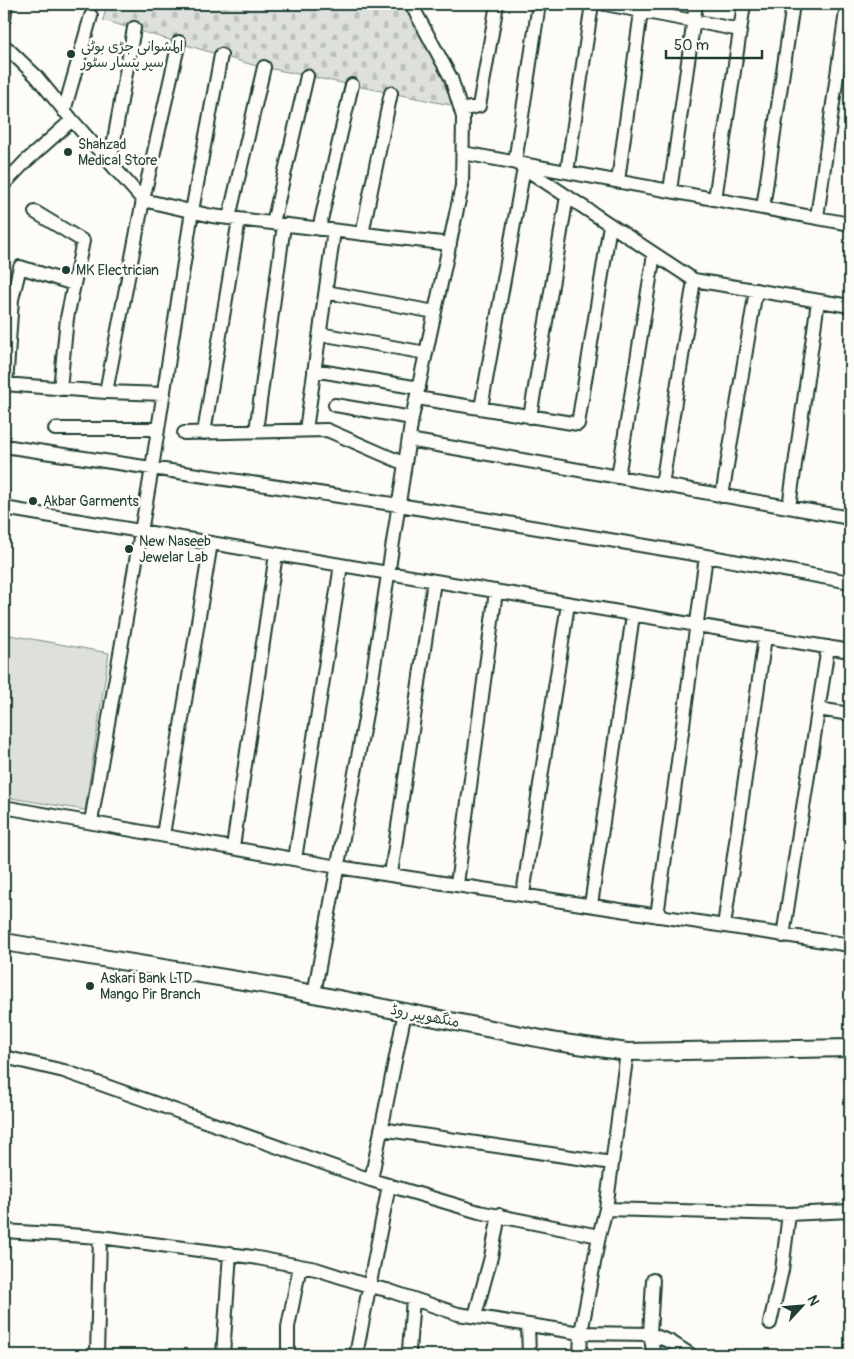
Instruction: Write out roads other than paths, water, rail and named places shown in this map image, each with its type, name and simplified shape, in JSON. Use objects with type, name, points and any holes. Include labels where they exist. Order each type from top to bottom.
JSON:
[{"type":"main road","name":"منگھوپیر روڈ","points":[[4,942],[314,994],[557,1042],[626,1052],[850,1048]]},
{"type":"street","points":[[4,19],[6,4]]},
{"type":"street","points":[[314,994],[370,692],[412,418],[462,186],[463,117],[451,78],[411,4]]},
{"type":"street","points":[[461,110],[479,106],[497,4]]},
{"type":"street","points":[[481,408],[520,165],[539,4]]},
{"type":"street","points":[[567,172],[592,4]]},
{"type":"street","points":[[605,4],[641,7],[694,21],[740,30]]},
{"type":"street","points":[[670,191],[696,4]]},
{"type":"street","points":[[715,199],[744,4]]},
{"type":"street","points":[[763,208],[793,4]]},
{"type":"street","points":[[817,218],[847,4]]},
{"type":"street","points":[[618,181],[641,7]]},
{"type":"street","points":[[4,184],[68,115],[91,16]]},
{"type":"street","points":[[110,163],[134,28]]},
{"type":"street","points":[[106,392],[143,200],[179,42]]},
{"type":"street","points":[[4,48],[7,48],[36,76],[143,200],[234,218],[450,244]]},
{"type":"street","points":[[92,822],[152,468],[192,211],[221,55]]},
{"type":"street","points":[[204,433],[234,218],[264,67]]},
{"type":"street","points":[[256,431],[279,224],[307,76]]},
{"type":"street","points":[[319,229],[352,85]]},
{"type":"street","points":[[362,234],[391,92]]},
{"type":"street","points":[[463,153],[520,165],[850,224]]},
{"type":"street","points":[[520,165],[694,280],[850,306]]},
{"type":"street","points":[[530,417],[567,196]]},
{"type":"street","points":[[35,212],[83,241],[66,328],[60,389]]},
{"type":"street","points":[[314,370],[481,408],[578,424],[610,225]]},
{"type":"street","points":[[306,430],[334,231]]},
{"type":"street","points":[[618,477],[654,254]]},
{"type":"street","points":[[74,284],[20,266],[12,299],[5,385],[164,394]]},
{"type":"street","points":[[662,485],[694,280]]},
{"type":"street","points":[[722,496],[756,290]]},
{"type":"street","points":[[326,292],[435,312]]},
{"type":"street","points":[[789,508],[818,301]]},
{"type":"street","points":[[320,334],[426,353]]},
{"type":"street","points":[[335,405],[412,418]]},
{"type":"street","points":[[55,429],[158,429]]},
{"type":"street","points":[[184,433],[327,430],[405,464]]},
{"type":"street","points":[[409,440],[850,518]]},
{"type":"street","points":[[4,446],[399,505],[850,582]]},
{"type":"street","points":[[4,508],[850,651]]},
{"type":"street","points":[[163,835],[211,543]]},
{"type":"street","points":[[233,848],[276,554]]},
{"type":"street","points":[[657,916],[706,556]]},
{"type":"street","points":[[295,859],[341,565]]},
{"type":"street","points":[[391,874],[434,581]]},
{"type":"street","points":[[457,884],[496,591]]},
{"type":"street","points":[[523,894],[568,604]]},
{"type":"street","points":[[591,905],[633,615]]},
{"type":"street","points":[[724,926],[765,637]]},
{"type":"street","points":[[782,936],[828,647]]},
{"type":"street","points":[[818,709],[850,714]]},
{"type":"street","points":[[4,807],[338,867],[523,894],[782,936],[850,942]]},
{"type":"street","points":[[371,1180],[405,1012]]},
{"type":"street","points":[[580,1355],[581,1333],[599,1236],[606,1209],[626,1052]]},
{"type":"street","points":[[4,1057],[64,1072],[371,1180],[479,1212],[599,1236]]},
{"type":"street","points":[[381,1129],[612,1163]]},
{"type":"street","points":[[356,1355],[389,1185]]},
{"type":"street","points":[[606,1209],[789,1214],[850,1211]]},
{"type":"street","points":[[770,1323],[782,1270],[789,1214]]},
{"type":"street","points":[[475,1316],[500,1215]]},
{"type":"street","points":[[4,1231],[100,1237],[230,1254],[300,1266],[316,1269],[458,1314],[581,1333],[650,1334],[671,1342],[691,1355]]},
{"type":"street","points":[[97,1355],[100,1237]]},
{"type":"street","points":[[223,1355],[230,1254]]},
{"type":"street","points":[[288,1355],[288,1327],[300,1266]]},
{"type":"street","points":[[653,1280],[650,1334],[654,1355]]},
{"type":"street","points":[[410,1355],[413,1299]]},
{"type":"street","points":[[528,1325],[529,1355]]},
{"type":"place","name":"المشوانی جڑی بوٹی سپر پنسار سٹور","points":[[71,54]]},
{"type":"place","name":"Shahzad Medical Store","points":[[68,152]]},
{"type":"place","name":"MK Electrician","points":[[66,270]]},
{"type":"place","name":"Akbar Garments","points":[[33,501]]},
{"type":"place","name":"New Naseeb Jewelar Lab","points":[[129,549]]},
{"type":"place","name":"Askari Bank LTD Mango Pir Branch","points":[[90,986]]}]
